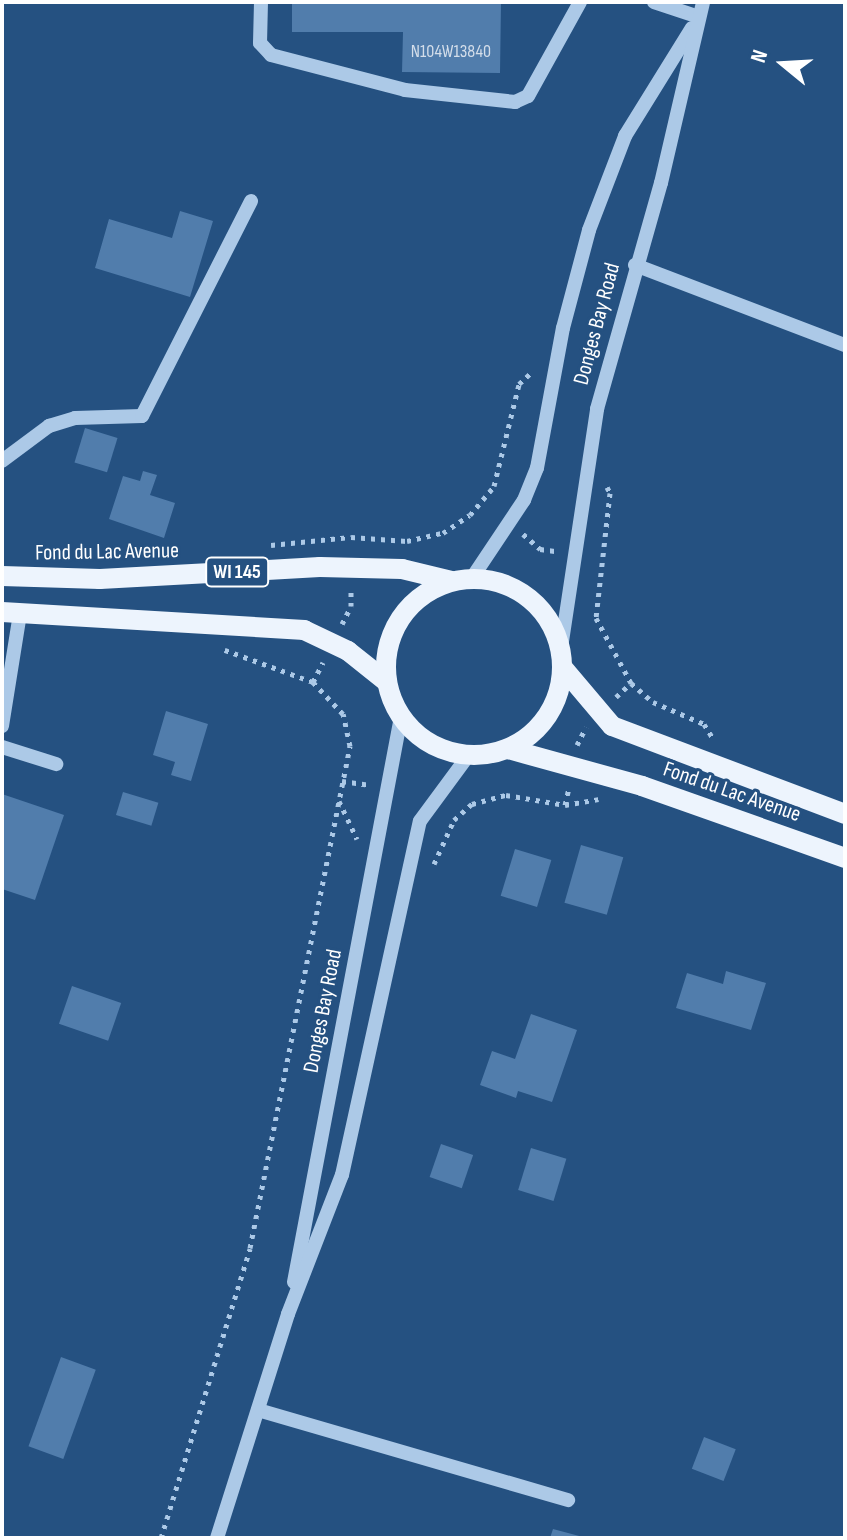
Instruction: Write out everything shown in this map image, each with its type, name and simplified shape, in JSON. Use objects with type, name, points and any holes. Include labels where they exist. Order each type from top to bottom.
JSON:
[{"type":"main road","name":"Fond du Lac Avenue","points":[[2,576],[100,579],[351,568],[402,569],[462,580]]},
{"type":"main road","name":"WI 145","points":[[462,580],[512,586],[529,597],[544,611],[562,658]]},
{"type":"main road","points":[[462,580],[434,588],[405,612],[388,645],[387,682],[401,717],[429,744],[468,756],[508,749],[542,725],[553,708],[562,658]]},
{"type":"main road","points":[[11,613],[304,630],[333,642],[387,682]]},
{"type":"main road","name":"Fond du Lac Avenue","points":[[562,658],[612,726],[845,814]]},
{"type":"main road","name":"Fond du Lac Avenue","points":[[508,749],[642,786],[845,858]]},
{"type":"street","points":[[261,2],[260,43],[271,55],[405,90],[515,102],[528,96],[580,2]]},
{"type":"street","points":[[654,2],[699,17]]},
{"type":"street","name":"Donges Bay Road","points":[[562,658],[597,409],[635,265],[661,183],[703,2]]},
{"type":"street","name":"Donges Bay Road","points":[[462,580],[510,523],[537,468],[563,328],[594,216],[625,136],[699,17]]},
{"type":"street","points":[[2,461],[49,426],[75,418],[142,416],[251,201]]},
{"type":"street","points":[[635,265],[845,345]]},
{"type":"street","points":[[2,726],[11,613]]},
{"type":"street","name":"Donges Bay Road","points":[[288,1314],[401,717]]},
{"type":"street","points":[[2,747],[56,764]]},
{"type":"street","name":"Donges Bay Road","points":[[217,1538],[288,1314],[342,1175],[420,821],[468,756]]},
{"type":"street","points":[[258,1410],[568,1500]]},
{"type":"path","points":[[273,542],[351,537],[407,541],[443,533],[485,501],[506,455],[519,384]]},
{"type":"path","points":[[610,493],[599,556],[596,618],[612,656],[631,683],[653,702],[704,724]]},
{"type":"path","points":[[485,501],[540,549],[599,556]]},
{"type":"path","points":[[313,682],[351,606],[351,537]]},
{"type":"path","points":[[161,1538],[250,1248],[350,746],[343,714],[313,682],[291,671],[247,662]]},
{"type":"path","points":[[433,865],[454,820],[472,804],[506,795],[565,805]]},
{"type":"building","points":[[292,2],[501,2],[500,73],[402,72],[403,32],[292,32]]},
{"type":"building","points":[[180,211],[213,221],[190,297],[95,268],[109,219],[172,238]]},
{"type":"building","points":[[85,428],[118,438],[107,472],[74,462]]},
{"type":"building","points":[[143,471],[157,475],[150,495],[175,503],[164,538],[109,519],[123,476],[140,481]]},
{"type":"building","points":[[166,711],[208,724],[191,781],[171,775],[175,762],[153,755]]},
{"type":"building","points":[[123,792],[158,803],[151,826],[116,815]]},
{"type":"building","points":[[2,794],[64,815],[35,900],[2,889]]},
{"type":"building","points":[[581,845],[623,857],[607,915],[564,903]]},
{"type":"building","points":[[515,849],[551,860],[537,907],[501,896]]},
{"type":"building","points":[[726,971],[766,983],[751,1030],[676,1008],[687,973],[723,984]]},
{"type":"building","points":[[72,986],[121,1003],[108,1041],[59,1024]]},
{"type":"building","points":[[531,1014],[577,1030],[552,1102],[518,1091],[516,1098],[480,1085],[492,1051],[515,1059]]},
{"type":"building","points":[[441,1144],[473,1155],[462,1188],[430,1177]]},
{"type":"building","points":[[531,1148],[566,1159],[554,1201],[518,1190]]},
{"type":"building","points":[[61,1357],[96,1370],[63,1459],[29,1446]]},
{"type":"building","points":[[704,1437],[736,1449],[724,1481],[692,1469]]},
{"type":"building","points":[[553,1529],[583,1537],[583,1538],[550,1538]]}]
